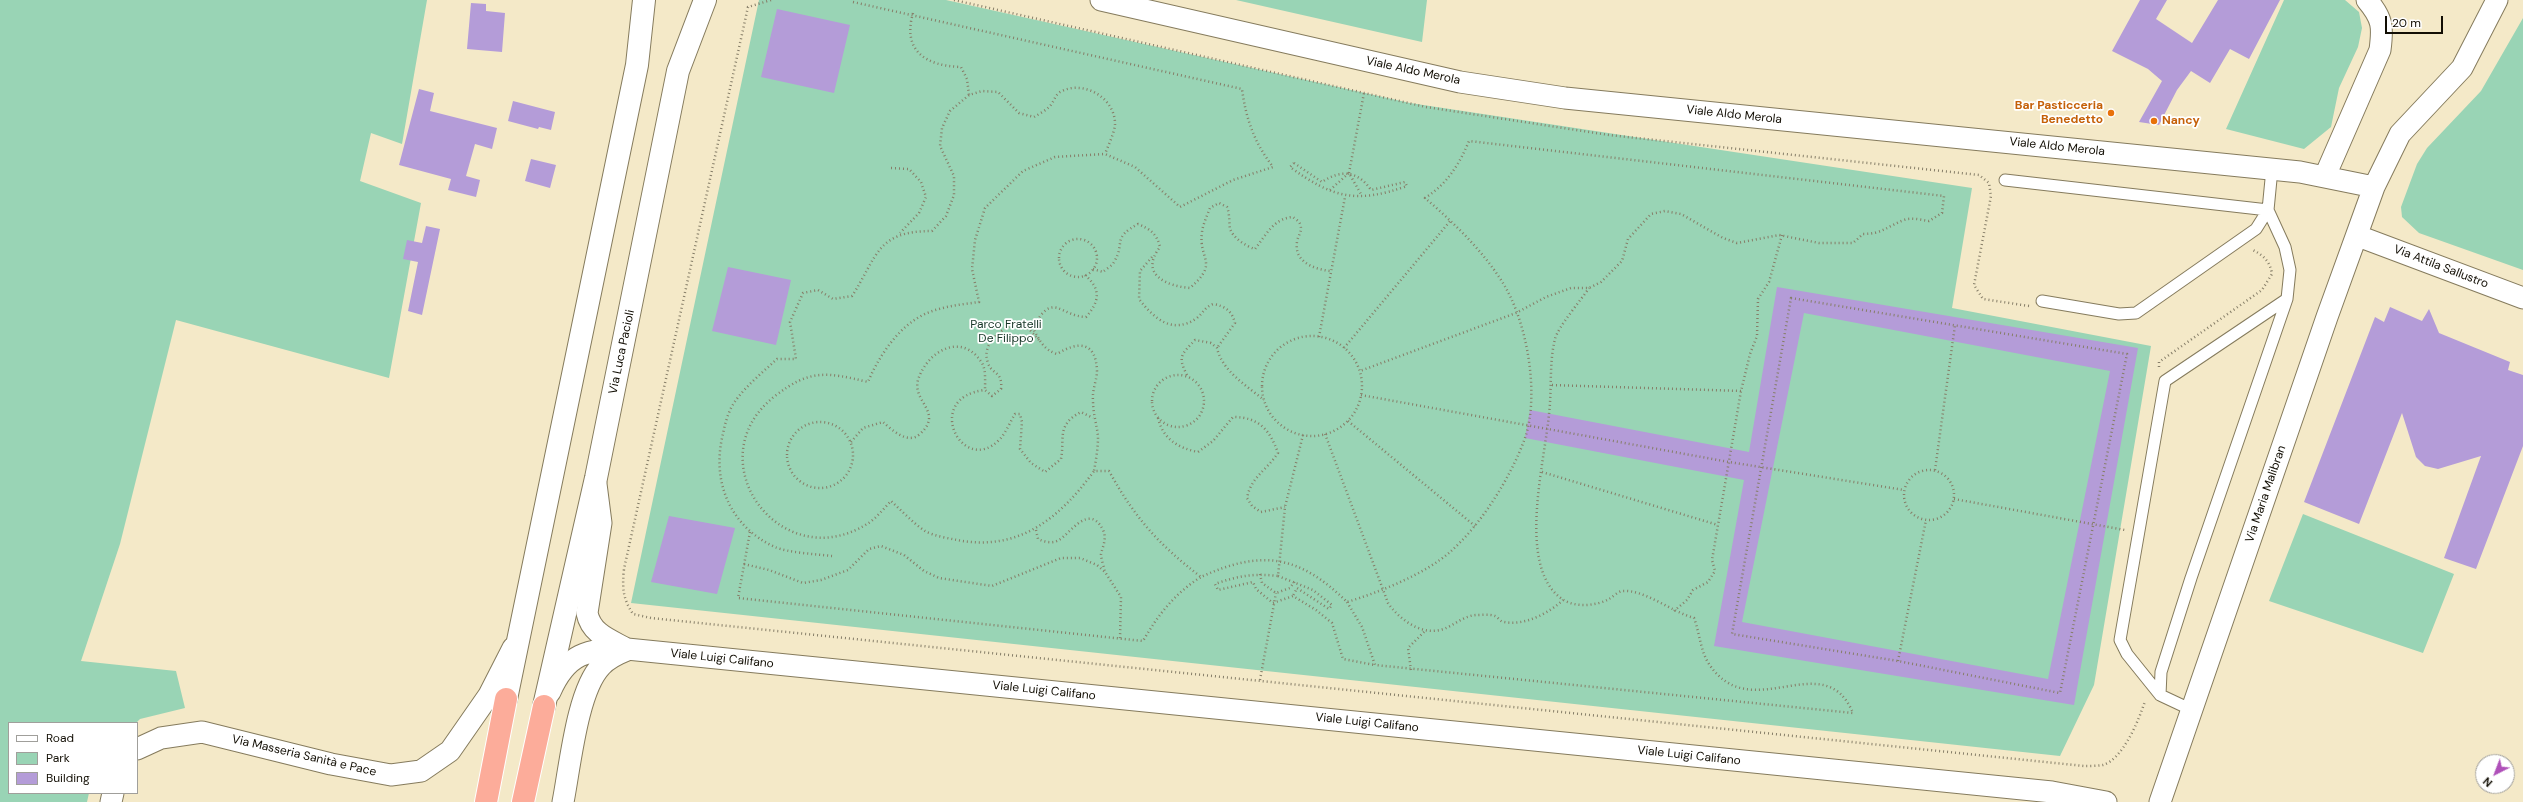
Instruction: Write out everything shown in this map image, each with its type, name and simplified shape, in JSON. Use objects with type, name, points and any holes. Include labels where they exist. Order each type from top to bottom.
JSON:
[{"type":"highway","points":[[486,802],[506,699]]},
{"type":"highway","points":[[523,802],[544,706]]},
{"type":"main road","points":[[506,699],[521,633],[637,65],[644,0]]},
{"type":"main road","name":"Via Luca Pacioli","points":[[544,706],[596,478],[678,71],[705,0]]},
{"type":"street","name":"Viale Aldo Merola","points":[[1101,0],[1460,82],[1565,98],[2272,169],[2324,176],[2374,187]]},
{"type":"street","points":[[2324,176],[2380,50],[2383,30],[2378,14],[2367,0]]},
{"type":"street","name":"Via Maria Malibran","points":[[2160,802],[2327,317],[2358,236],[2374,187],[2400,134],[2462,68],[2497,0]]},
{"type":"street","name":"Via Attila Sallustro","points":[[2358,236],[2523,298]]},
{"type":"street","name":"Viale Luigi Califano","points":[[596,478],[601,524],[587,613],[589,622],[597,633],[627,649]]},
{"type":"street","name":"Via Masseria Sanità e Pace","points":[[138,749],[161,738],[202,732],[331,764],[391,775],[421,770],[450,751],[489,695],[521,633]]},
{"type":"street","name":"Viale Luigi Califano","points":[[544,706],[559,673],[570,662],[599,649],[627,649],[2052,792],[2106,802]]},
{"type":"street","points":[[563,802],[588,686],[600,666],[612,657],[627,649]]},
{"type":"lane","points":[[2040,304],[2119,314],[2136,313],[2256,230],[2268,210],[2272,169]]},
{"type":"lane","points":[[2005,180],[2268,210]]},
{"type":"lane","points":[[2160,695],[2161,672],[2191,578],[2287,299],[2290,270],[2285,247],[2268,210]]},
{"type":"lane","points":[[2192,710],[2160,695],[2127,654],[2120,640],[2165,382],[2287,299]]},
{"type":"path","points":[[770,0],[748,7],[624,570],[622,586],[625,602],[633,614],[651,618],[2084,766],[2104,765],[2121,750],[2140,719],[2145,701],[2142,696]]},
{"type":"path","points":[[851,442],[863,428],[883,422],[899,435],[909,438],[918,436],[926,428],[929,417],[928,409],[918,393],[918,382],[922,369],[940,350],[949,347],[960,348],[974,354],[982,364],[985,390],[992,396],[1001,389],[1002,382],[999,375],[988,364],[987,356],[993,339],[1000,331],[1016,324],[1024,326],[1050,352],[1057,354],[1074,344],[1081,345],[1090,350],[1095,359],[1097,372],[1092,387],[1093,418],[1098,438],[1094,471],[1080,491],[1036,530],[1006,540],[976,544],[926,531],[891,501],[868,524],[852,531],[830,538],[798,535],[775,523],[755,504],[745,479],[742,449],[750,424],[770,400],[794,381],[822,374],[868,382],[876,362],[891,343],[916,319],[946,307],[978,302],[972,269],[975,240],[985,208],[1023,171],[1055,157],[1105,154],[1135,167],[1180,208],[1233,180],[1273,166],[1259,149],[1250,129],[1242,89],[913,14],[853,2]]},
{"type":"path","points":[[913,14],[909,26],[910,41],[930,61],[945,66],[961,67],[967,79],[968,95]]},
{"type":"path","points":[[899,234],[932,231],[946,216],[954,195],[954,176],[940,146],[942,128],[950,111],[968,95],[982,91],[998,92],[1019,113],[1034,117],[1050,106],[1059,93],[1074,87],[1089,89],[1104,99],[1112,110],[1115,126],[1105,154]]},
{"type":"path","points":[[1330,190],[1349,173],[1364,93]]},
{"type":"path","points":[[1348,602],[1383,591],[1450,552],[1475,526],[1509,473],[1525,438],[1528,424],[1530,371],[1526,345],[1516,313],[1501,280],[1451,220],[1425,198],[1439,189],[1450,176],[1469,141],[1944,196],[1942,213],[1929,221],[1914,219],[1904,220],[1892,228],[1874,234],[1863,234],[1854,243],[1818,243],[1782,235],[1764,237],[1750,242],[1737,243],[1722,238],[1681,214],[1665,211],[1651,214],[1628,239],[1622,261],[1612,274],[1601,282],[1589,288],[1565,290],[1516,313],[1360,371]]},
{"type":"path","points":[[1294,164],[1322,182],[1334,174],[1349,173],[1364,181],[1371,190],[1405,182],[1407,186],[1390,192],[1345,197],[1330,190],[1316,185],[1290,167],[1294,164]]},
{"type":"path","points":[[832,556],[776,548],[750,532],[729,507],[720,484],[718,453],[725,426],[735,401],[777,359],[796,358],[790,322],[803,293],[818,290],[834,299],[852,296],[884,244],[899,234],[919,213],[926,197],[921,182],[909,168],[891,168]]},
{"type":"path","points":[[1349,173],[1362,196]]},
{"type":"path","points":[[1970,174],[1979,175],[1989,183],[1991,196],[1974,285],[1983,299],[2040,304]]},
{"type":"path","points":[[1319,336],[1345,197]]},
{"type":"path","points":[[1154,255],[1152,264],[1155,274],[1175,287],[1190,288],[1204,276],[1207,262],[1202,233],[1210,208],[1219,203],[1227,207],[1231,218],[1230,229],[1237,238],[1245,246],[1255,249],[1274,225],[1283,218],[1293,217],[1300,223],[1301,232],[1297,241],[1297,251],[1303,260],[1313,268],[1330,271]]},
{"type":"path","points":[[1344,348],[1451,220]]},
{"type":"path","points":[[1093,269],[1103,272],[1114,263],[1119,238],[1126,231],[1138,224],[1149,229],[1158,237],[1160,247],[1140,271],[1139,299],[1154,317],[1162,323],[1173,326],[1191,321],[1198,317],[1206,307],[1213,304],[1226,308],[1232,314],[1235,323],[1217,348]]},
{"type":"path","points":[[1674,611],[1687,600],[1693,590],[1708,582],[1715,571],[1712,560],[1741,391],[1750,354],[1758,336],[1758,300],[1769,282],[1782,235]]},
{"type":"path","points":[[1081,239],[1092,245],[1096,257],[1093,269],[1086,275],[1073,276],[1067,273],[1060,263],[1061,251],[1069,241],[1081,239]]},
{"type":"path","points":[[2158,370],[2159,362],[2262,290],[2272,274],[2270,265],[2261,254],[2249,248],[2245,250]]},
{"type":"path","points":[[1039,340],[1034,328],[1041,313],[1052,307],[1062,307],[1076,316],[1086,317],[1096,305],[1098,292],[1094,282],[1086,275]]},
{"type":"path","points":[[1293,596],[1316,610],[1332,623],[1343,659],[1411,670],[1853,713],[1839,690],[1825,684],[1807,683],[1768,690],[1730,686],[1710,666],[1701,652],[1700,634],[1694,618],[1674,611],[1635,591],[1619,591],[1609,599],[1594,605],[1580,605],[1563,600],[1550,587],[1538,552],[1535,520],[1548,428],[1555,338],[1589,288]]},
{"type":"path","points":[[1791,298],[2127,354],[2060,693],[1898,661],[1732,634],[1760,467],[1791,298]]},
{"type":"path","points":[[1935,470],[1955,325]]},
{"type":"path","points":[[1158,418],[1169,425],[1182,427],[1190,425],[1202,412],[1204,400],[1200,387],[1187,376],[1181,364],[1181,355],[1195,340],[1211,343],[1217,348],[1219,359],[1242,383],[1265,401],[1279,423],[1303,435],[1325,434],[1338,429],[1348,421],[1357,409],[1361,395],[1360,371],[1354,358],[1333,340],[1319,336],[1303,337],[1287,343],[1274,354],[1265,373],[1263,384],[1265,401]]},
{"type":"path","points":[[1187,376],[1170,376],[1156,386],[1151,402],[1161,429],[1174,444],[1185,449],[1198,452],[1213,441],[1233,417],[1252,419],[1271,434],[1278,453],[1270,466],[1250,486],[1247,498],[1252,506],[1261,512],[1285,507]]},
{"type":"path","points":[[1552,385],[1741,391]]},
{"type":"path","points":[[985,390],[975,391],[962,397],[955,405],[951,419],[953,430],[959,441],[969,448],[988,448],[999,440],[1015,414],[1020,414],[1022,422],[1020,449],[1031,463],[1045,472],[1061,459],[1060,444],[1065,425],[1072,417],[1081,412],[1093,418]]},
{"type":"path","points":[[1361,395],[1528,424],[1729,462],[1904,490]]},
{"type":"path","points":[[1348,421],[1475,526]]},
{"type":"path","points":[[826,422],[836,426],[851,442],[854,453],[848,474],[841,482],[831,487],[810,487],[800,482],[788,463],[790,442],[796,432],[805,426],[826,422]]},
{"type":"path","points":[[1325,434],[1383,591],[1394,611],[1415,626],[1426,630],[1440,630],[1462,618],[1474,615],[1494,615],[1503,622],[1526,620],[1553,610],[1563,600]]},
{"type":"path","points":[[1278,576],[1285,507],[1303,435]]},
{"type":"path","points":[[1935,470],[1948,478],[1952,484],[1954,499],[1952,507],[1941,517],[1926,520],[1918,518],[1907,506],[1904,490],[1907,482],[1919,472],[1935,470]]},
{"type":"path","points":[[1094,471],[1108,471],[1127,504],[1154,538],[1201,577]]},
{"type":"path","points":[[1542,472],[1718,525]]},
{"type":"path","points":[[1954,499],[2139,532]]},
{"type":"path","points":[[1036,530],[1038,539],[1047,543],[1059,540],[1078,522],[1089,519],[1098,523],[1104,531],[1105,546],[1101,554],[1105,572]]},
{"type":"path","points":[[1898,661],[1926,520]]},
{"type":"path","points":[[750,532],[738,598],[1143,642],[1154,622],[1170,601],[1201,577],[1229,564],[1252,560],[1280,562],[1302,568],[1330,585],[1348,602],[1362,627],[1375,665]]},
{"type":"path","points":[[744,564],[769,570],[803,583],[821,580],[848,570],[869,549],[881,546],[904,555],[924,571],[939,578],[975,585],[992,586],[1061,558],[1080,558],[1097,565],[1105,572],[1121,597],[1120,639]]},
{"type":"path","points":[[1260,574],[1278,576],[1313,590],[1332,605],[1329,609],[1297,588],[1293,596],[1273,603],[1256,590],[1253,582],[1218,590],[1215,584],[1236,577],[1260,574]]},
{"type":"path","points":[[1260,574],[1262,584],[1276,593]]},
{"type":"path","points":[[1276,593],[1290,588],[1295,582]]},
{"type":"path","points":[[1260,680],[1276,593]]},
{"type":"path","points":[[1411,670],[1408,648],[1426,630]]},
{"type":"green space","points":[[0,0],[427,0],[402,144],[371,133],[360,181],[421,203],[389,378],[176,320],[120,544],[81,661],[176,671],[185,708],[140,719],[137,722],[8,722],[8,794],[89,794],[87,802],[0,802]]},
{"type":"green space","name":"Parco Fratelli De Filippo","points":[[759,0],[946,0],[1410,103],[1972,188],[1952,308],[2151,346],[2094,685],[2060,756],[631,603]]},
{"type":"green space","points":[[1236,0],[1427,0],[1422,42]]},
{"type":"green space","points":[[2284,0],[2345,0],[2359,12],[2362,28],[2358,47],[2339,88],[2331,127],[2304,149],[2226,129]]},
{"type":"green space","points":[[2523,18],[2523,270],[2419,233],[2402,217],[2401,207],[2417,164],[2427,148],[2481,91]]},
{"type":"green space","points":[[2303,514],[2454,574],[2423,653],[2269,601]]},
{"type":"building","points":[[2140,0],[2167,0],[2156,19],[2192,43],[2218,0],[2280,0],[2249,59],[2230,49],[2210,83],[2191,71],[2177,90],[2159,125],[2139,122],[2162,81],[2148,69],[2112,51]]},
{"type":"building","points":[[471,3],[486,4],[486,11],[505,13],[502,52],[467,49]]},
{"type":"building","points":[[777,9],[850,25],[834,93],[761,77]]},
{"type":"building","points":[[419,89],[434,93],[430,111],[497,128],[492,149],[475,144],[466,176],[480,180],[476,197],[448,190],[451,179],[399,165]]},
{"type":"building","points":[[513,101],[555,112],[551,130],[539,127],[538,129],[508,121]]},
{"type":"building","points":[[531,159],[556,165],[550,188],[525,181]]},
{"type":"building","points":[[426,226],[440,229],[422,315],[408,311],[418,262],[403,259],[407,240],[422,243]]},
{"type":"building","points":[[728,267],[791,280],[776,345],[712,331]]},
{"type":"building","points":[[1777,287],[2138,348],[2074,705],[1714,646],[1744,480],[1525,438],[1530,410],[1749,452]],"holes":[[[1804,313],[2110,371],[2048,679],[1742,622]]]},
{"type":"building","points":[[2390,307],[2422,321],[2429,309],[2439,333],[2510,362],[2508,370],[2523,375],[2523,446],[2476,569],[2444,558],[2481,456],[2438,469],[2425,466],[2416,457],[2402,413],[2359,524],[2304,502],[2375,317],[2384,322]]},
{"type":"building","points":[[669,516],[735,528],[717,594],[651,582]]},
{"type":"place","name":"Bar Pasticceria Benedetto","points":[[2111,113]]},
{"type":"place","name":"Nancy","points":[[2154,121]]}]
